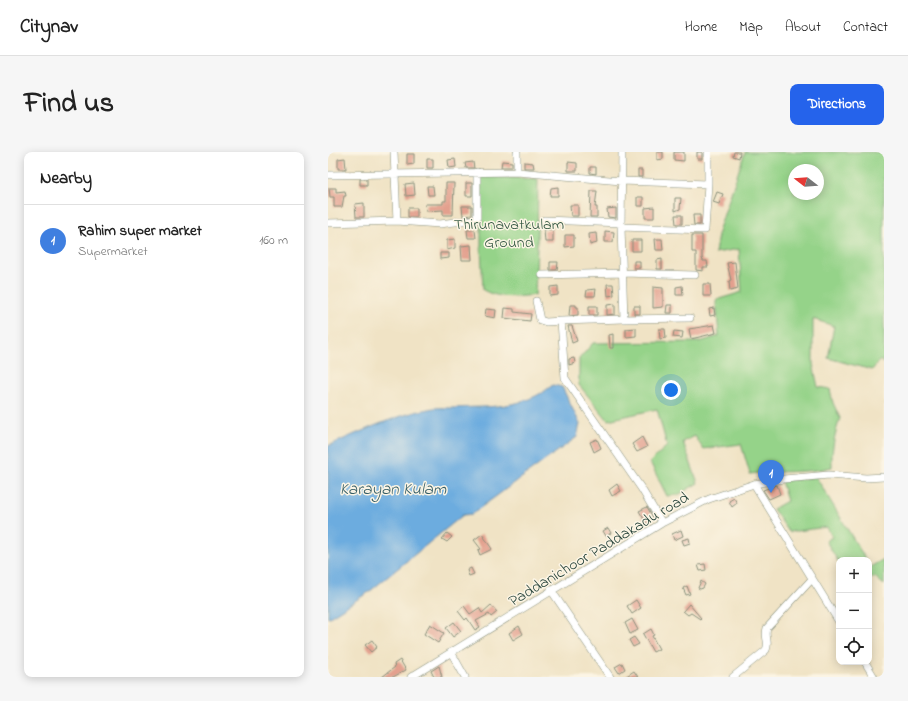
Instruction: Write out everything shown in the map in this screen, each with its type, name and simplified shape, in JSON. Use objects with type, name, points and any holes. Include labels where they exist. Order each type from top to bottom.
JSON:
[{"type":"street","points":[[394,152],[397,221]]},
{"type":"street","points":[[517,152],[517,172]]},
{"type":"street","points":[[622,152],[621,225],[624,320]]},
{"type":"street","points":[[544,220],[705,230],[708,184],[708,152]]},
{"type":"street","points":[[328,223],[397,221],[440,224],[477,219],[477,172]]},
{"type":"street","points":[[328,175],[517,172],[621,180],[708,184]]},
{"type":"street","points":[[542,275],[695,275]]},
{"type":"street","points":[[536,301],[540,320],[546,322],[690,318]]},
{"type":"street","points":[[561,321],[566,378],[641,488],[662,523]]},
{"type":"street","name":"Paddanichoor Paddakadu road","points":[[411,677],[662,523],[709,499],[754,484],[784,478],[829,475],[866,478],[884,477]]},
{"type":"street","points":[[754,484],[836,617]]},
{"type":"street","points":[[733,677],[766,650],[768,645],[765,635],[767,628],[812,580]]},
{"type":"street","points":[[551,590],[610,677]]},
{"type":"street","points":[[451,652],[466,677]]},
{"type":"street","points":[[867,665],[874,677]]},
{"type":"green space","points":[[745,152],[884,152],[884,363],[880,360],[872,370],[828,358],[834,326],[813,319],[813,364],[818,387],[830,389],[833,403],[840,418],[836,430],[832,454],[832,467],[802,471],[750,474],[741,444],[703,449],[695,436],[683,442],[698,483],[678,495],[667,496],[650,462],[667,446],[657,409],[608,420],[579,385],[579,359],[593,343],[699,342],[719,336],[716,300],[742,292],[739,249],[715,253],[719,229]]},
{"type":"green space","name":"Thirunavatkulam Ground","points":[[480,176],[538,179],[535,295],[515,297],[502,296],[483,290]]},
{"type":"green space","points":[[816,477],[864,557],[836,558],[826,541],[832,537],[827,527],[789,532],[773,509],[787,501],[781,481]]},
{"type":"green space","points":[[884,559],[884,585],[875,577],[872,578],[872,566]]},
{"type":"water","name":"Karayan Kulam","points":[[553,385],[562,387],[580,424],[577,437],[472,514],[463,515],[369,592],[328,618],[328,446],[377,425],[415,412],[434,408],[480,407],[517,403],[541,393]]},
{"type":"building","points":[[657,152],[663,152],[663,159],[657,160]]},
{"type":"building","points":[[674,152],[684,152],[684,161],[674,160]]},
{"type":"building","points":[[697,152],[702,152],[702,159],[697,159]]},
{"type":"building","points":[[734,152],[740,152],[739,158],[733,156]]},
{"type":"building","points":[[407,154],[414,154],[414,164],[407,165]]},
{"type":"building","points":[[345,158],[346,169],[338,169],[338,159]]},
{"type":"building","points":[[427,159],[433,159],[433,168],[427,168]]},
{"type":"building","points":[[455,159],[456,167],[449,168],[448,160]]},
{"type":"building","points":[[502,161],[512,162],[512,167],[501,167]]},
{"type":"building","points":[[473,162],[474,168],[466,168],[465,163]]},
{"type":"building","points":[[524,162],[533,163],[534,168],[524,168]]},
{"type":"building","points":[[568,162],[577,163],[577,171],[568,171]]},
{"type":"building","points":[[590,167],[596,167],[596,174],[590,173]]},
{"type":"building","points":[[638,170],[642,170],[642,177],[638,177]]},
{"type":"building","points":[[360,179],[367,179],[367,185],[360,185]]},
{"type":"building","points":[[414,183],[415,195],[406,196],[405,184]]},
{"type":"building","points":[[446,183],[454,183],[453,215],[443,215],[443,210],[426,211],[425,204],[443,204],[443,201],[446,201]]},
{"type":"building","points":[[466,183],[472,183],[472,196],[466,196]]},
{"type":"building","points":[[427,186],[433,186],[434,195],[428,195]]},
{"type":"building","points":[[558,187],[558,196],[550,196],[551,188]]},
{"type":"building","points":[[329,188],[336,188],[336,192],[345,191],[346,196],[344,196],[342,207],[334,207],[334,197],[330,197]]},
{"type":"building","points":[[591,191],[597,191],[595,207],[597,207],[597,217],[590,217]]},
{"type":"building","points":[[717,192],[723,194],[719,204],[713,202]]},
{"type":"building","points":[[637,197],[643,197],[643,206],[637,206]]},
{"type":"building","points":[[675,198],[681,198],[680,209],[675,211]]},
{"type":"building","points":[[364,203],[364,217],[356,217],[355,204]]},
{"type":"building","points":[[570,205],[578,205],[578,216],[571,216]]},
{"type":"building","points":[[462,206],[472,206],[472,215],[463,216]]},
{"type":"building","points":[[654,207],[654,218],[645,218],[645,208]]},
{"type":"building","points":[[408,208],[417,208],[417,217],[408,217]]},
{"type":"building","points":[[616,208],[616,218],[608,217],[607,209]]},
{"type":"building","points":[[675,215],[682,215],[682,224],[676,224]]},
{"type":"building","points":[[693,215],[700,215],[700,225],[694,225]]},
{"type":"building","points":[[553,229],[553,242],[545,242],[544,230]]},
{"type":"building","points":[[467,230],[475,230],[476,238],[468,238]]},
{"type":"building","points":[[605,231],[614,232],[613,242],[605,242]]},
{"type":"building","points":[[596,233],[597,243],[590,245],[589,234]]},
{"type":"building","points":[[565,235],[574,235],[574,246],[565,247]]},
{"type":"building","points":[[692,235],[702,235],[702,258],[703,261],[707,261],[708,267],[703,267],[703,271],[696,270],[696,252],[692,252]]},
{"type":"building","points":[[455,239],[455,248],[447,250],[447,240]]},
{"type":"building","points":[[655,239],[662,239],[663,250],[656,250]]},
{"type":"building","points":[[632,240],[641,240],[641,251],[632,251]]},
{"type":"building","points":[[471,245],[472,260],[462,260],[461,246]]},
{"type":"building","points":[[440,253],[449,253],[449,258],[440,259]]},
{"type":"building","points":[[662,259],[662,269],[657,269],[657,260]]},
{"type":"building","points":[[634,261],[640,261],[640,268],[634,268]]},
{"type":"building","points":[[550,262],[558,262],[557,270],[550,270]]},
{"type":"building","points":[[735,262],[738,289],[730,291],[729,281],[731,280],[727,263]]},
{"type":"building","points":[[607,284],[613,284],[614,295],[608,296]]},
{"type":"building","points":[[703,284],[710,284],[711,296],[703,296]]},
{"type":"building","points":[[558,286],[558,295],[550,296],[550,287]]},
{"type":"building","points":[[682,286],[683,295],[676,295],[676,287]]},
{"type":"building","points":[[653,287],[663,288],[663,307],[653,308]]},
{"type":"building","points":[[596,289],[595,296],[586,296],[587,290]]},
{"type":"building","points":[[615,304],[615,314],[607,315],[607,305]]},
{"type":"building","points":[[570,305],[576,305],[576,307],[578,307],[578,315],[569,316]]},
{"type":"building","points":[[667,305],[672,305],[672,313],[666,313]]},
{"type":"building","points":[[589,306],[597,306],[597,315],[589,315]]},
{"type":"building","points":[[634,306],[640,306],[640,314],[634,314]]},
{"type":"building","points":[[505,308],[514,309],[514,312],[531,314],[530,321],[504,318]]},
{"type":"building","points":[[714,308],[715,315],[710,316],[709,309]]},
{"type":"building","points":[[486,309],[496,310],[495,318],[485,316]]},
{"type":"building","points":[[714,325],[716,333],[691,339],[689,329]]},
{"type":"building","points":[[568,326],[572,326],[577,341],[572,343]]},
{"type":"building","points":[[636,328],[636,336],[626,337],[626,329]]},
{"type":"building","points":[[659,329],[665,329],[666,338],[660,339]]},
{"type":"building","points":[[674,331],[683,332],[682,338],[673,337]]},
{"type":"building","points":[[613,334],[613,348],[610,348],[609,335]]},
{"type":"building","points":[[574,358],[575,363],[569,365],[569,359]]},
{"type":"building","points":[[642,437],[647,447],[637,452],[632,444]]},
{"type":"building","points":[[597,439],[601,448],[594,452],[590,442]]},
{"type":"building","points":[[617,484],[621,491],[612,496],[609,490]]},
{"type":"building","points":[[777,485],[780,494],[769,499],[763,490]]},
{"type":"building","points":[[734,498],[737,503],[732,507],[729,501]]},
{"type":"building","points":[[647,507],[654,519],[647,524],[639,511]]},
{"type":"building","points":[[608,528],[611,533],[606,536],[603,531]]},
{"type":"building","points":[[681,530],[683,536],[674,540],[672,534]]},
{"type":"building","points":[[447,533],[452,537],[447,542],[442,539]]},
{"type":"building","points":[[482,534],[492,549],[480,555],[478,550],[481,549],[474,540]]},
{"type":"building","points":[[689,538],[690,543],[684,545],[682,540]]},
{"type":"building","points":[[705,564],[706,570],[700,571],[698,565]]},
{"type":"building","points":[[471,568],[474,574],[469,576],[467,570]]},
{"type":"building","points":[[701,581],[705,584],[703,588],[700,589],[698,588]]},
{"type":"building","points":[[687,586],[690,594],[686,595],[683,588]]},
{"type":"building","points":[[636,600],[641,608],[632,614],[627,606]]},
{"type":"building","points":[[689,604],[701,618],[700,619],[691,613],[688,615],[683,611]]},
{"type":"building","points":[[491,605],[497,612],[491,617],[489,614],[476,621],[480,627],[475,630],[467,618],[465,620],[458,611],[464,606],[470,614],[479,608],[482,613]]},
{"type":"building","points":[[632,619],[638,630],[630,634],[625,623]]},
{"type":"building","points":[[454,622],[461,631],[453,637],[446,628]]},
{"type":"building","points":[[430,624],[444,633],[438,643],[424,634]]},
{"type":"building","points":[[519,626],[523,634],[513,640],[509,633]]},
{"type":"building","points":[[651,629],[654,635],[652,636],[659,649],[653,652],[643,634]]},
{"type":"building","points":[[634,637],[639,644],[633,647],[629,640]]},
{"type":"building","points":[[372,640],[377,647],[371,652],[365,645]]},
{"type":"building","points":[[400,660],[406,670],[393,677],[382,677],[395,667],[394,664]]},
{"type":"building","points":[[622,663],[625,669],[619,673],[615,667]]},
{"type":"building","points":[[439,666],[442,677],[434,677],[431,671]]},
{"type":"building","points":[[634,671],[638,677],[625,677]]},
{"type":"place","name":"Rahim super market","points":[[771,493]]}]
